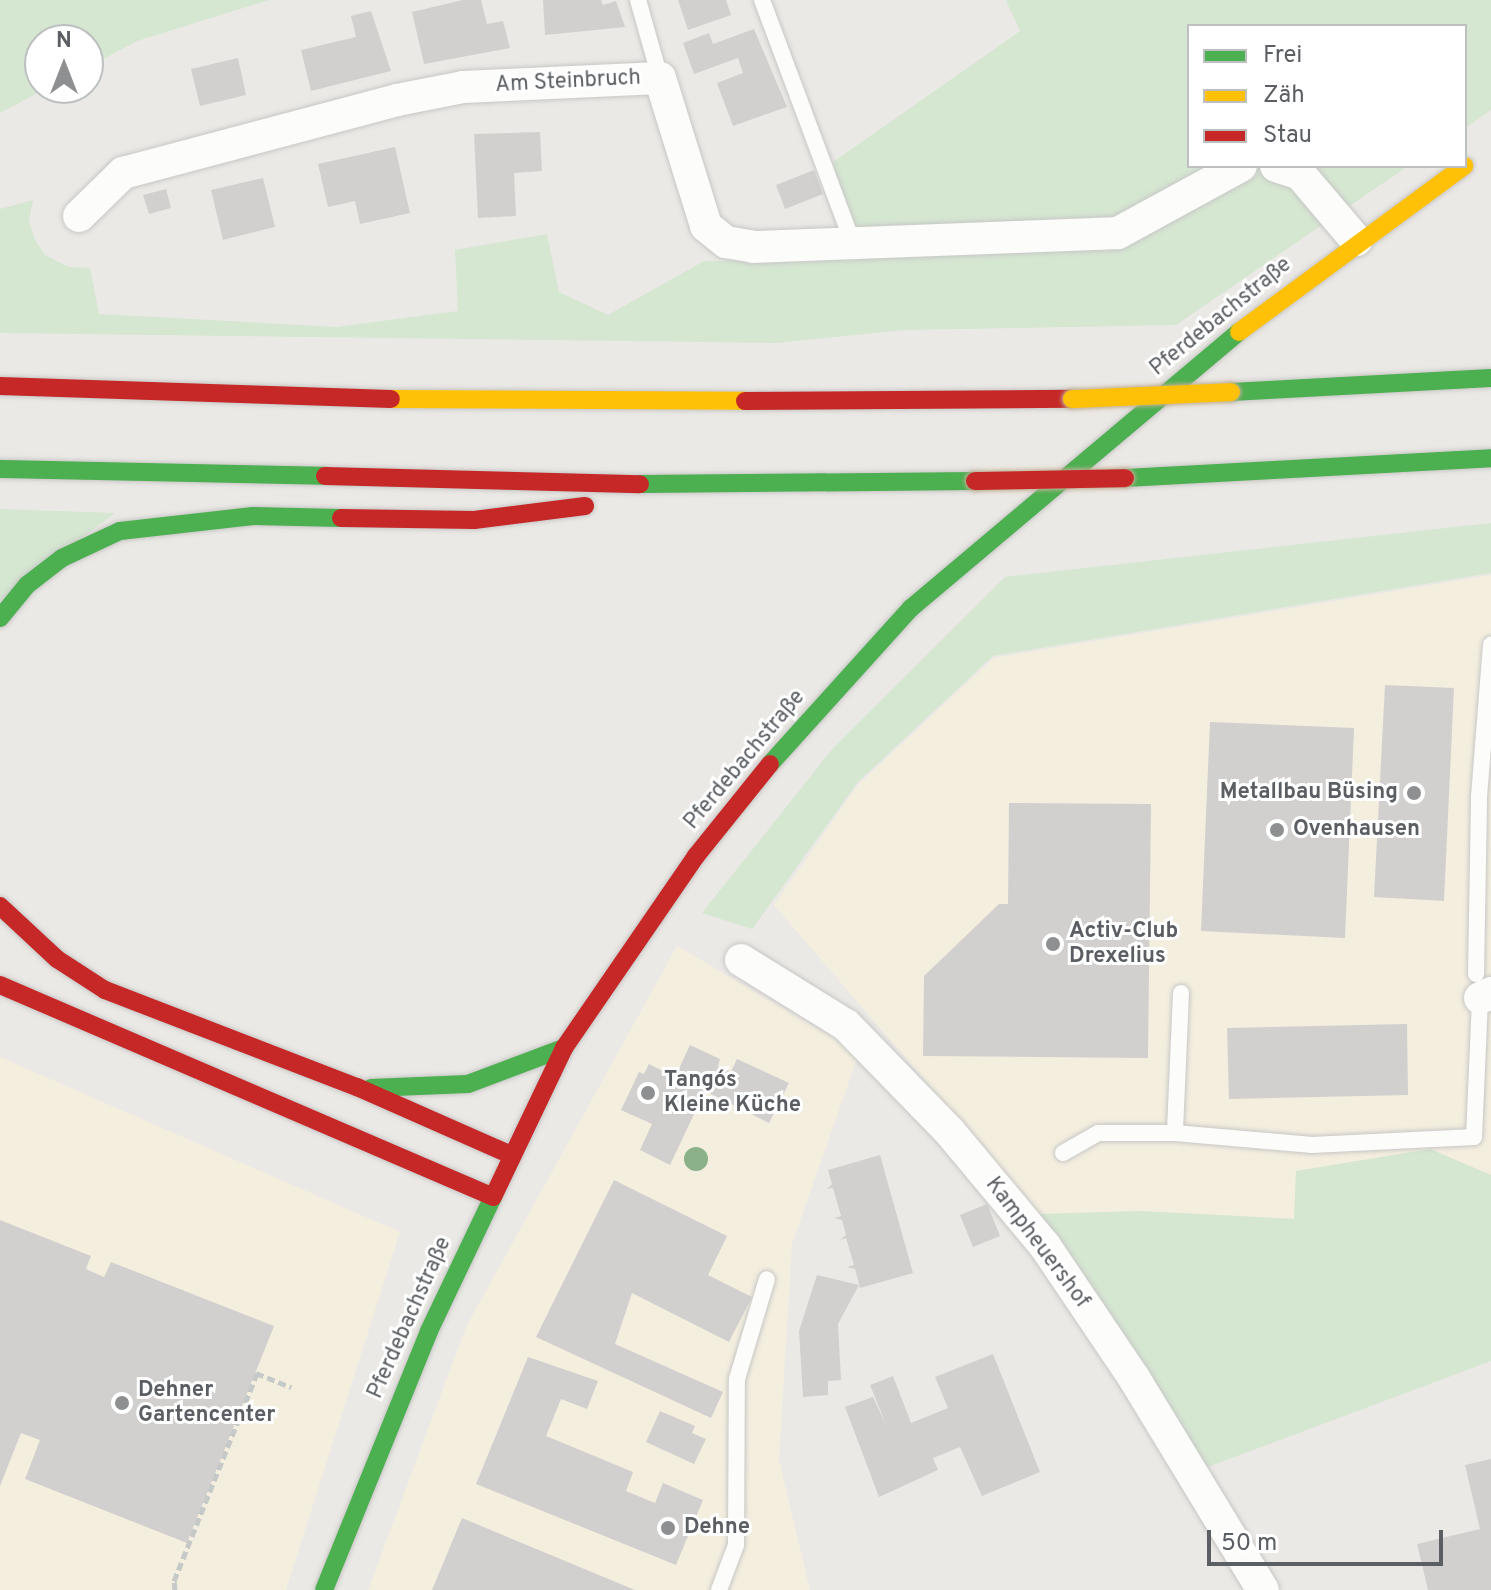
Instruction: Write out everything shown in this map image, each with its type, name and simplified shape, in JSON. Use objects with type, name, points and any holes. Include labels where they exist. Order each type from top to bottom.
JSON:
[{"type":"main road","name":"Pferdebachstraße","points":[[1467,164],[1483,153]]},
{"type":"main road","name":"Pferdebachstraße","points":[[324,1590],[410,1374],[491,1196],[564,1048],[696,856],[776,757],[911,608],[1259,315],[1356,240],[1461,168]]},
{"type":"main road","points":[[0,386],[482,402],[1072,399],[1491,378]]},
{"type":"main road","points":[[0,469],[746,486],[1125,478],[1491,458]]},
{"type":"main road","points":[[0,618],[27,585],[62,558],[120,531],[253,516],[474,520],[746,486]]},
{"type":"main road","points":[[0,906],[57,959],[105,990],[357,1087],[511,1155]]},
{"type":"main road","points":[[0,985],[491,1196]]},
{"type":"main road","points":[[357,1087],[468,1084],[564,1048]]},
{"type":"street","name":"Am Steinbruch","points":[[79,216],[123,173],[397,100],[528,77],[660,78],[706,226],[726,242],[754,247],[1118,233],[1237,168]]},
{"type":"street","points":[[1282,168],[1300,174],[1356,240]]},
{"type":"street","name":"Kampheuershof","points":[[741,960],[846,1025],[950,1132],[1045,1246],[1134,1378],[1263,1590]]},
{"type":"lane","points":[[638,0],[660,78]]},
{"type":"lane","points":[[762,0],[853,243]]},
{"type":"lane","points":[[1063,1153],[1098,1133],[1175,1133],[1312,1145],[1474,1137],[1482,989],[1479,797],[1491,644]]},
{"type":"lane","points":[[1175,1133],[1181,993]]},
{"type":"lane","points":[[719,1590],[736,1545],[737,1379],[767,1279]]},
{"type":"path","points":[[175,1590],[174,1581],[256,1373],[291,1387]]},
{"type":"shaded area","points":[[1491,575],[1491,1175],[1430,1149],[1295,1219],[1139,1211],[1040,1214],[774,905],[858,785],[994,658]]},
{"type":"shaded area","points":[[677,946],[859,1053],[792,1244],[779,1460],[810,1590],[368,1590],[466,1327]]},
{"type":"shaded area","points":[[0,1057],[400,1232],[286,1590],[0,1590]]},
{"type":"green space","points":[[0,0],[269,0],[137,41],[104,59],[104,24],[24,24],[24,100],[0,113]]},
{"type":"green space","points":[[1006,0],[1491,0],[1491,110],[1467,127],[1467,24],[1187,24],[1187,168],[1405,168],[1176,325],[904,330],[776,343],[0,333],[0,209],[33,200],[29,221],[35,240],[45,255],[69,267],[90,268],[99,314],[336,327],[458,311],[455,250],[547,234],[559,292],[608,315],[704,261],[863,259],[833,162],[1020,31]]},
{"type":"green space","points":[[0,509],[115,513],[0,600]]},
{"type":"green space","points":[[1491,523],[1491,573],[993,656],[858,782],[752,929],[702,913],[833,748],[1005,577]]},
{"type":"green space","points":[[1430,1149],[1491,1175],[1491,1361],[1205,1468],[1040,1214],[1139,1211],[1294,1219],[1296,1171]]},
{"type":"building","points":[[463,0],[481,0],[487,24],[503,21],[510,48],[424,64],[412,12]]},
{"type":"building","points":[[543,0],[601,0],[603,5],[616,1],[625,27],[545,35]]},
{"type":"building","points":[[678,0],[726,0],[731,15],[688,30]]},
{"type":"building","points":[[371,11],[391,71],[311,91],[301,50],[356,37],[351,16]]},
{"type":"building","points":[[754,29],[787,107],[733,126],[717,83],[743,73],[738,58],[694,74],[683,43],[709,33],[713,44]]},
{"type":"building","points":[[238,58],[246,95],[200,106],[191,69]]},
{"type":"building","points":[[540,132],[542,171],[514,173],[516,216],[478,218],[474,134]]},
{"type":"building","points":[[395,147],[410,213],[360,224],[355,201],[328,207],[318,164]]},
{"type":"building","points":[[814,170],[823,194],[785,209],[776,185]]},
{"type":"building","points":[[263,178],[275,227],[223,240],[211,190]]},
{"type":"building","points":[[166,189],[171,208],[149,214],[143,195]]},
{"type":"building","name":"Metallbau Büsing","points":[[1385,685],[1454,688],[1444,901],[1374,897]]},
{"type":"building","name":"Ovenhausen","points":[[1210,722],[1354,728],[1345,938],[1201,931]]},
{"type":"building","name":"Activ-Club Drexelius","points":[[1009,803],[1151,804],[1148,1058],[923,1056],[924,976],[999,904],[1008,904]]},
{"type":"building","points":[[1407,1024],[1408,1095],[1229,1099],[1227,1028]]},
{"type":"building","points":[[690,1045],[720,1059],[718,1066],[731,1072],[737,1059],[789,1083],[769,1123],[705,1091],[670,1165],[640,1150],[652,1124],[621,1110],[639,1072],[644,1074],[649,1064],[675,1077]]},
{"type":"building","points":[[880,1155],[913,1273],[860,1288],[855,1269],[847,1267],[854,1265],[846,1238],[840,1240],[846,1235],[842,1220],[834,1218],[841,1216],[833,1188],[827,1189],[832,1184],[828,1170]]},
{"type":"building","points":[[614,1180],[727,1236],[708,1275],[752,1297],[729,1342],[632,1293],[615,1344],[723,1392],[711,1418],[536,1337]]},
{"type":"building","points":[[987,1204],[1000,1236],[973,1247],[960,1215]]},
{"type":"building","name":"Dehner Gartencenter","points":[[0,1220],[91,1256],[86,1269],[104,1277],[111,1262],[274,1326],[187,1543],[25,1479],[40,1440],[21,1433],[0,1486]]},
{"type":"building","points":[[817,1275],[859,1285],[838,1324],[841,1380],[828,1381],[828,1395],[803,1397],[799,1331]]},
{"type":"building","points":[[993,1354],[1040,1472],[982,1496],[960,1447],[933,1458],[938,1470],[879,1497],[845,1407],[873,1397],[887,1427],[870,1385],[893,1376],[911,1423],[948,1408],[935,1377]]},
{"type":"building","points":[[528,1357],[598,1381],[587,1409],[561,1399],[546,1436],[633,1472],[626,1491],[655,1503],[663,1483],[703,1500],[676,1565],[476,1484]]},
{"type":"building","points":[[660,1411],[695,1426],[692,1433],[706,1439],[694,1464],[646,1442]]},
{"type":"building","points":[[1491,1459],[1491,1590],[1428,1590],[1417,1544],[1480,1529],[1465,1465]]},
{"type":"building","points":[[462,1518],[635,1590],[432,1590]]},
{"type":"traffic: fast","points":[[770,764],[911,608],[1239,332]]},
{"type":"traffic: fast","points":[[1231,392],[1491,378]]},
{"type":"traffic: fast","points":[[1125,478],[1491,458]]},
{"type":"traffic: fast","points":[[0,469],[325,476]]},
{"type":"traffic: fast","points":[[640,484],[975,481]]},
{"type":"traffic: fast","points":[[0,618],[27,585],[62,558],[120,531],[253,516],[341,518]]},
{"type":"traffic: fast","points":[[371,1088],[468,1084],[564,1048]]},
{"type":"traffic: fast","points":[[324,1590],[429,1331],[493,1197]]},
{"type":"traffic: slow","points":[[1239,332],[1461,168]]},
{"type":"traffic: slow","points":[[1072,399],[1231,392]]},
{"type":"traffic: slow","points":[[391,399],[745,401]]},
{"type":"traffic: jam","points":[[0,386],[391,399]]},
{"type":"traffic: jam","points":[[745,401],[1072,399]]},
{"type":"traffic: jam","points":[[325,476],[640,484]]},
{"type":"traffic: jam","points":[[975,481],[1125,478]]},
{"type":"traffic: jam","points":[[341,518],[474,520],[585,506]]},
{"type":"traffic: jam","points":[[493,1197],[564,1048],[696,856],[770,764]]},
{"type":"traffic: jam","points":[[0,906],[57,959],[105,990],[357,1087],[511,1155]]},
{"type":"traffic: jam","points":[[0,985],[491,1196]]},
{"type":"place","name":"Metallbau Büsing","points":[[1414,793]]},
{"type":"place","name":"Ovenhausen","points":[[1277,830]]},
{"type":"place","name":"Activ-Club Drexelius","points":[[1053,944]]},
{"type":"place","name":"Tango´s Kleine Küche","points":[[648,1093]]},
{"type":"place","name":"Dehner Gartencenter","points":[[122,1403]]},
{"type":"place","name":"Dehne","points":[[668,1528]]}]
